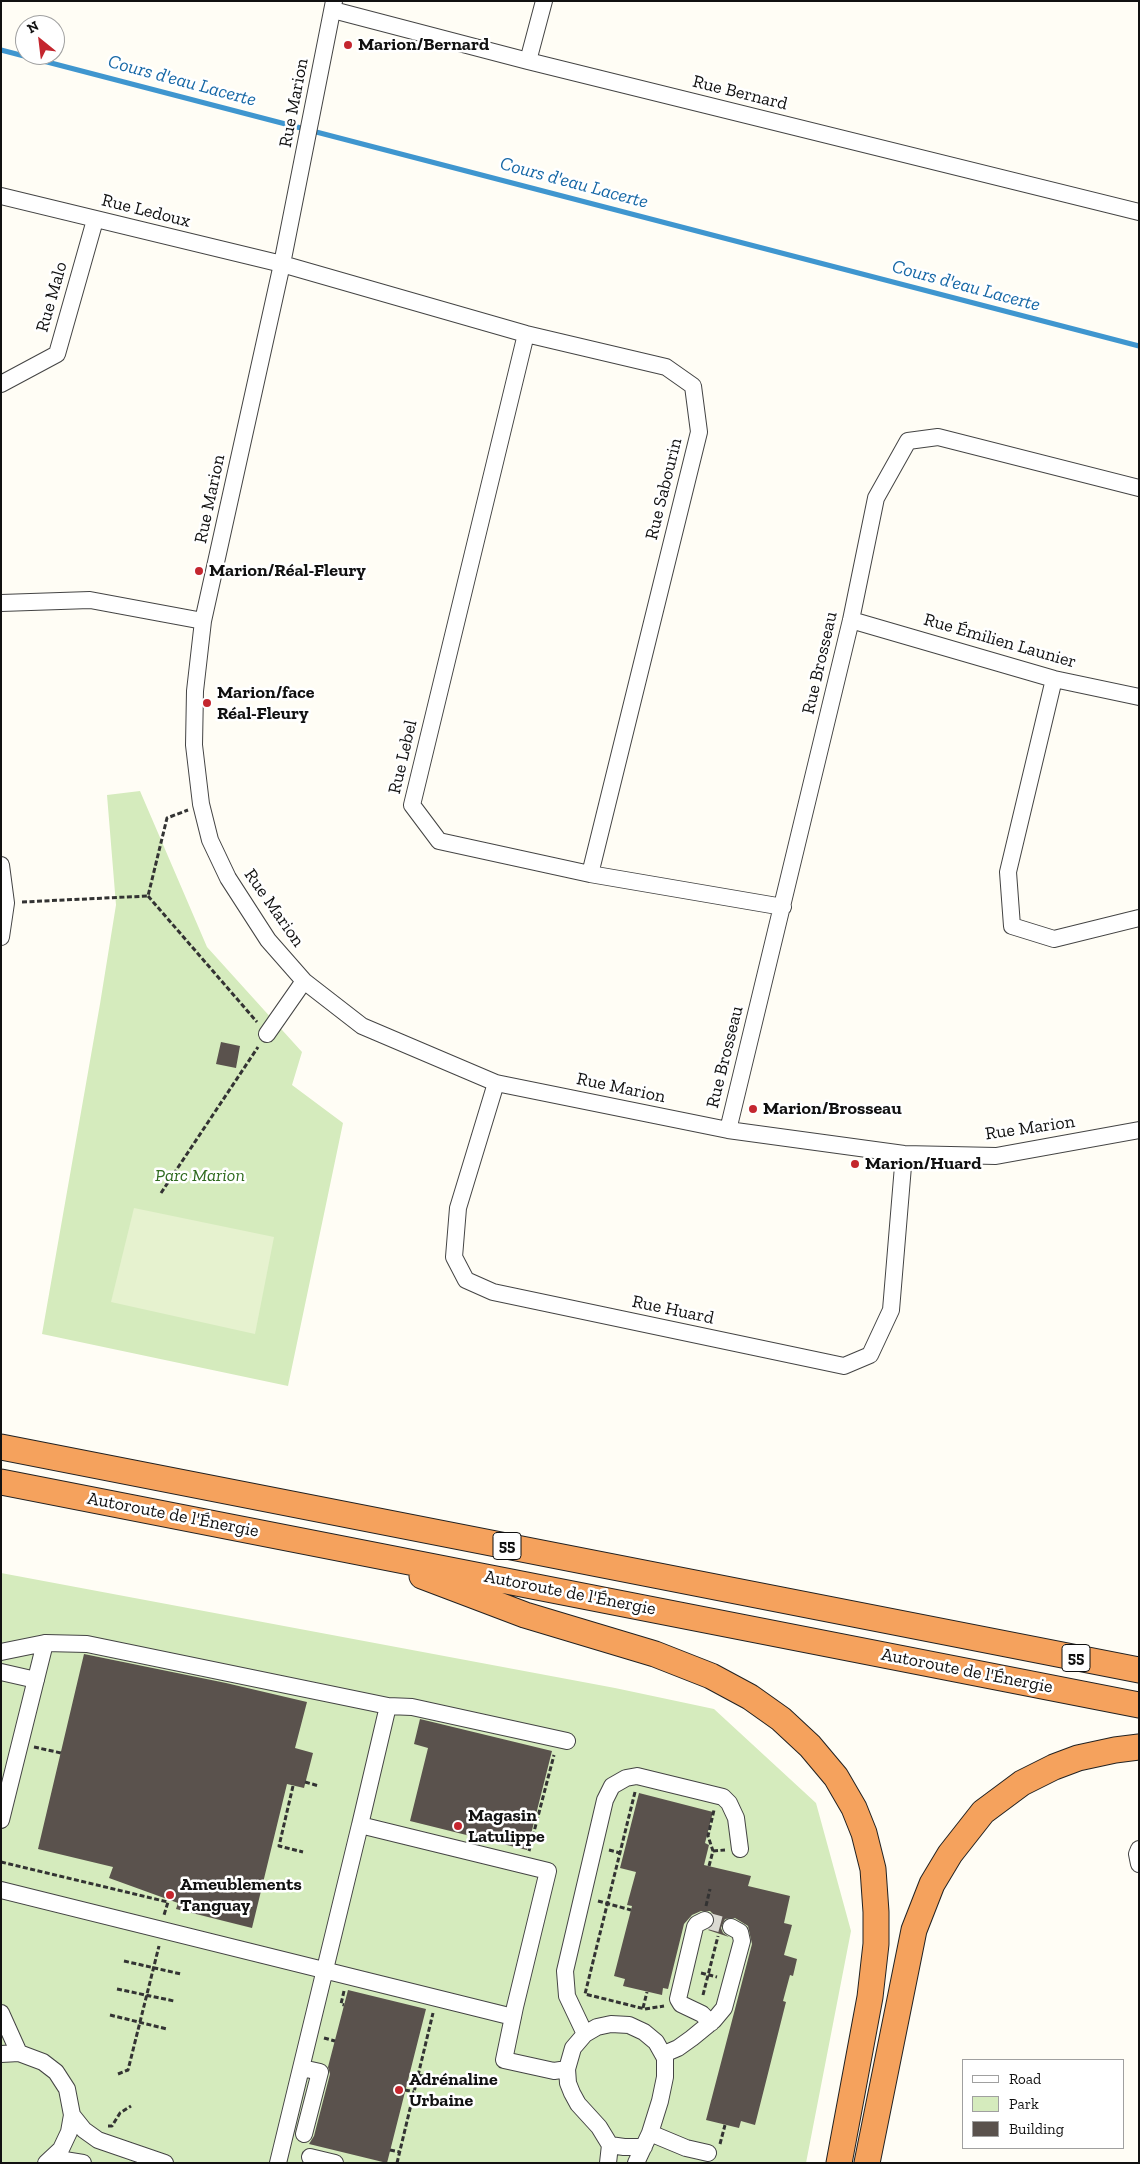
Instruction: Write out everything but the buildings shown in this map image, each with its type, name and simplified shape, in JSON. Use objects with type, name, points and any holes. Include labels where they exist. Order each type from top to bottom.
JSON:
[{"type":"highway","name":"Autoroute de l'Énergie","points":[[1,1447],[1139,1670]]},
{"type":"highway","name":"Autoroute de l'Énergie","points":[[1,1482],[1139,1705]]},
{"type":"highway","points":[[354,1550],[525,1615],[647,1651],[711,1676],[750,1697],[776,1716],[800,1736],[827,1766],[848,1797],[864,1833],[873,1869],[876,1906],[876,1944],[870,1997],[839,2163]]},
{"type":"highway","points":[[1013,1645],[1139,1658]]},
{"type":"highway","points":[[867,2163],[914,1930],[932,1884],[950,1854],[983,1812],[1022,1782],[1048,1769],[1078,1758],[1139,1747]]},
{"type":"street","points":[[528,61],[544,1]]},
{"type":"street","name":"Rue Bernard","points":[[333,6],[528,61],[1139,212]]},
{"type":"street","name":"Rue Marion","points":[[333,6],[282,264],[203,621],[195,691],[194,745],[201,804],[210,840],[228,878],[268,940],[304,981],[362,1026],[496,1083],[728,1130],[904,1154],[996,1156],[1139,1130]]},
{"type":"street","name":"Rue Ledoux","points":[[1,196],[282,264]]},
{"type":"street","name":"Rue Malo","points":[[1,384],[56,354],[96,220]]},
{"type":"street","name":"Rue Sabourin","points":[[282,264],[526,334],[666,367],[692,386],[699,432],[590,874]]},
{"type":"street","name":"Rue Lebel","points":[[526,334],[412,805],[439,841],[590,874],[783,906]]},
{"type":"street","name":"Rue Brosseau","points":[[728,1130],[851,620],[876,498],[908,441],[938,437],[1139,488]]},
{"type":"street","points":[[1,602],[90,600],[203,621]]},
{"type":"street","name":"Rue Émilien Launier","points":[[851,620],[1054,679],[1139,697]]},
{"type":"street","points":[[1054,679],[1008,872],[1012,926],[1054,939],[1139,918]]},
{"type":"street","points":[[1,864],[4,898],[1,937]]},
{"type":"street","points":[[267,1034],[304,981]]},
{"type":"street","name":"Rue Huard","points":[[496,1083],[458,1208],[454,1257],[466,1280],[493,1292],[844,1366],[870,1355],[891,1310],[904,1154]]},
{"type":"street","points":[[2,1818],[45,1643]]},
{"type":"street","points":[[1,1652],[45,1643],[87,1644],[388,1706],[412,1707],[567,1741]]},
{"type":"street","points":[[1,1672],[36,1680]]},
{"type":"street","points":[[278,2163],[388,1706]]},
{"type":"street","points":[[584,2034],[567,1996],[565,1971],[605,1800],[612,1786],[626,1778],[636,1776],[723,1797],[729,1803],[736,1818],[740,1849]]},
{"type":"street","points":[[360,1825],[548,1871],[504,2060],[554,2071],[567,2069]]},
{"type":"street","points":[[1139,1849],[1137,1854],[1139,1864]]},
{"type":"street","points":[[1,1890],[513,2017]]},
{"type":"street","points":[[704,1916],[695,1927],[678,1999],[681,2004],[702,2014],[711,2023]]},
{"type":"street","points":[[664,2054],[684,2044],[711,2023],[721,2013],[726,2003],[742,1941],[740,1932],[725,1930]]},
{"type":"street","points":[[1,2013],[19,2053]]},
{"type":"street","points":[[608,2163],[610,2145],[599,2127],[578,2104],[568,2083],[567,2069],[573,2048],[584,2034],[606,2024],[629,2025],[648,2035],[664,2054],[665,2077],[647,2140],[636,2163]]},
{"type":"street","points":[[1,2054],[19,2053],[43,2062],[56,2072],[67,2089],[72,2115],[66,2141],[49,2160]]},
{"type":"street","points":[[286,2130],[307,2135],[320,2072],[302,2068]]},
{"type":"street","points":[[72,2115],[84,2130],[98,2140],[165,2163]]},
{"type":"street","points":[[610,2145],[624,2147],[647,2140],[687,2156],[714,2149]]},
{"type":"street","points":[[310,2157],[341,2159]]},
{"type":"street","points":[[49,2160],[82,2163]]},
{"type":"path","points":[[148,896],[167,818],[201,804]]},
{"type":"path","points":[[4,898],[148,896]]},
{"type":"path","points":[[148,896],[267,1034],[160,1193]]},
{"type":"path","points":[[45,1749],[60,1753]]},
{"type":"path","points":[[528,1855],[555,1752]]},
{"type":"path","points":[[305,1782],[319,1786]]},
{"type":"path","points":[[293,1786],[278,1846],[303,1852]]},
{"type":"path","points":[[644,1794],[636,1790],[585,1994],[643,2008],[668,2006]]},
{"type":"path","points":[[706,1809],[714,1811],[708,1836],[713,1851],[709,1866]]},
{"type":"path","points":[[604,1849],[620,1853]]},
{"type":"path","points":[[1,1862],[168,1901],[164,1918],[166,1919]]},
{"type":"path","points":[[704,1916],[710,1889]]},
{"type":"path","points":[[608,1904],[631,1910]]},
{"type":"path","points":[[703,1995],[725,1930]]},
{"type":"path","points":[[118,2074],[128,2070],[161,1938]]},
{"type":"path","points":[[124,1961],[181,1974]]},
{"type":"path","points":[[344,2005],[341,2004],[346,1986]]},
{"type":"path","points":[[117,1989],[174,2001]]},
{"type":"path","points":[[643,2008],[647,1992]]},
{"type":"path","points":[[397,2163],[434,2008]]},
{"type":"path","points":[[110,2015],[167,2029]]},
{"type":"path","points":[[320,2037],[335,2041]]},
{"type":"path","points":[[418,2074],[442,2080]]},
{"type":"path","points":[[406,2090],[414,2092]]},
{"type":"path","points":[[108,2127],[112,2126],[120,2112],[131,2106]]},
{"type":"path","points":[[714,2149],[725,2125]]},
{"type":"path","points":[[390,2150],[400,2152]]},
{"type":"green space","name":"Parc Marion","points":[[140,791],[207,947],[302,1052],[292,1085],[343,1123],[288,1386],[42,1334],[116,905],[107,795]]},
{"type":"green space","points":[[134,1208],[274,1237],[255,1334],[111,1302]]},
{"type":"green space","points":[[1,1573],[615,1688],[714,1709],[816,1803],[851,1931],[806,2163],[1,2163]]},
{"type":"waterway","name":"Cours d'eau Lacerte","points":[[1,50],[1139,346]]},
{"type":"tunnel","points":[[705,1920],[731,1927]]},
{"type":"place","name":"Marion/Bernard","points":[[348,45]]},
{"type":"place","name":"Marion/Réal-Fleury","points":[[199,571]]},
{"type":"place","name":"Marion/face Réal-Fleury","points":[[207,703]]},
{"type":"place","name":"Marion/Brosseau","points":[[753,1109]]},
{"type":"place","name":"Marion/Huard","points":[[855,1164]]},
{"type":"place","name":"Magasin Latulippe","points":[[458,1826]]},
{"type":"place","name":"Ameublements Tanguay","points":[[170,1895]]},
{"type":"place","name":"Adrénaline Urbaine","points":[[399,2090]]}]
